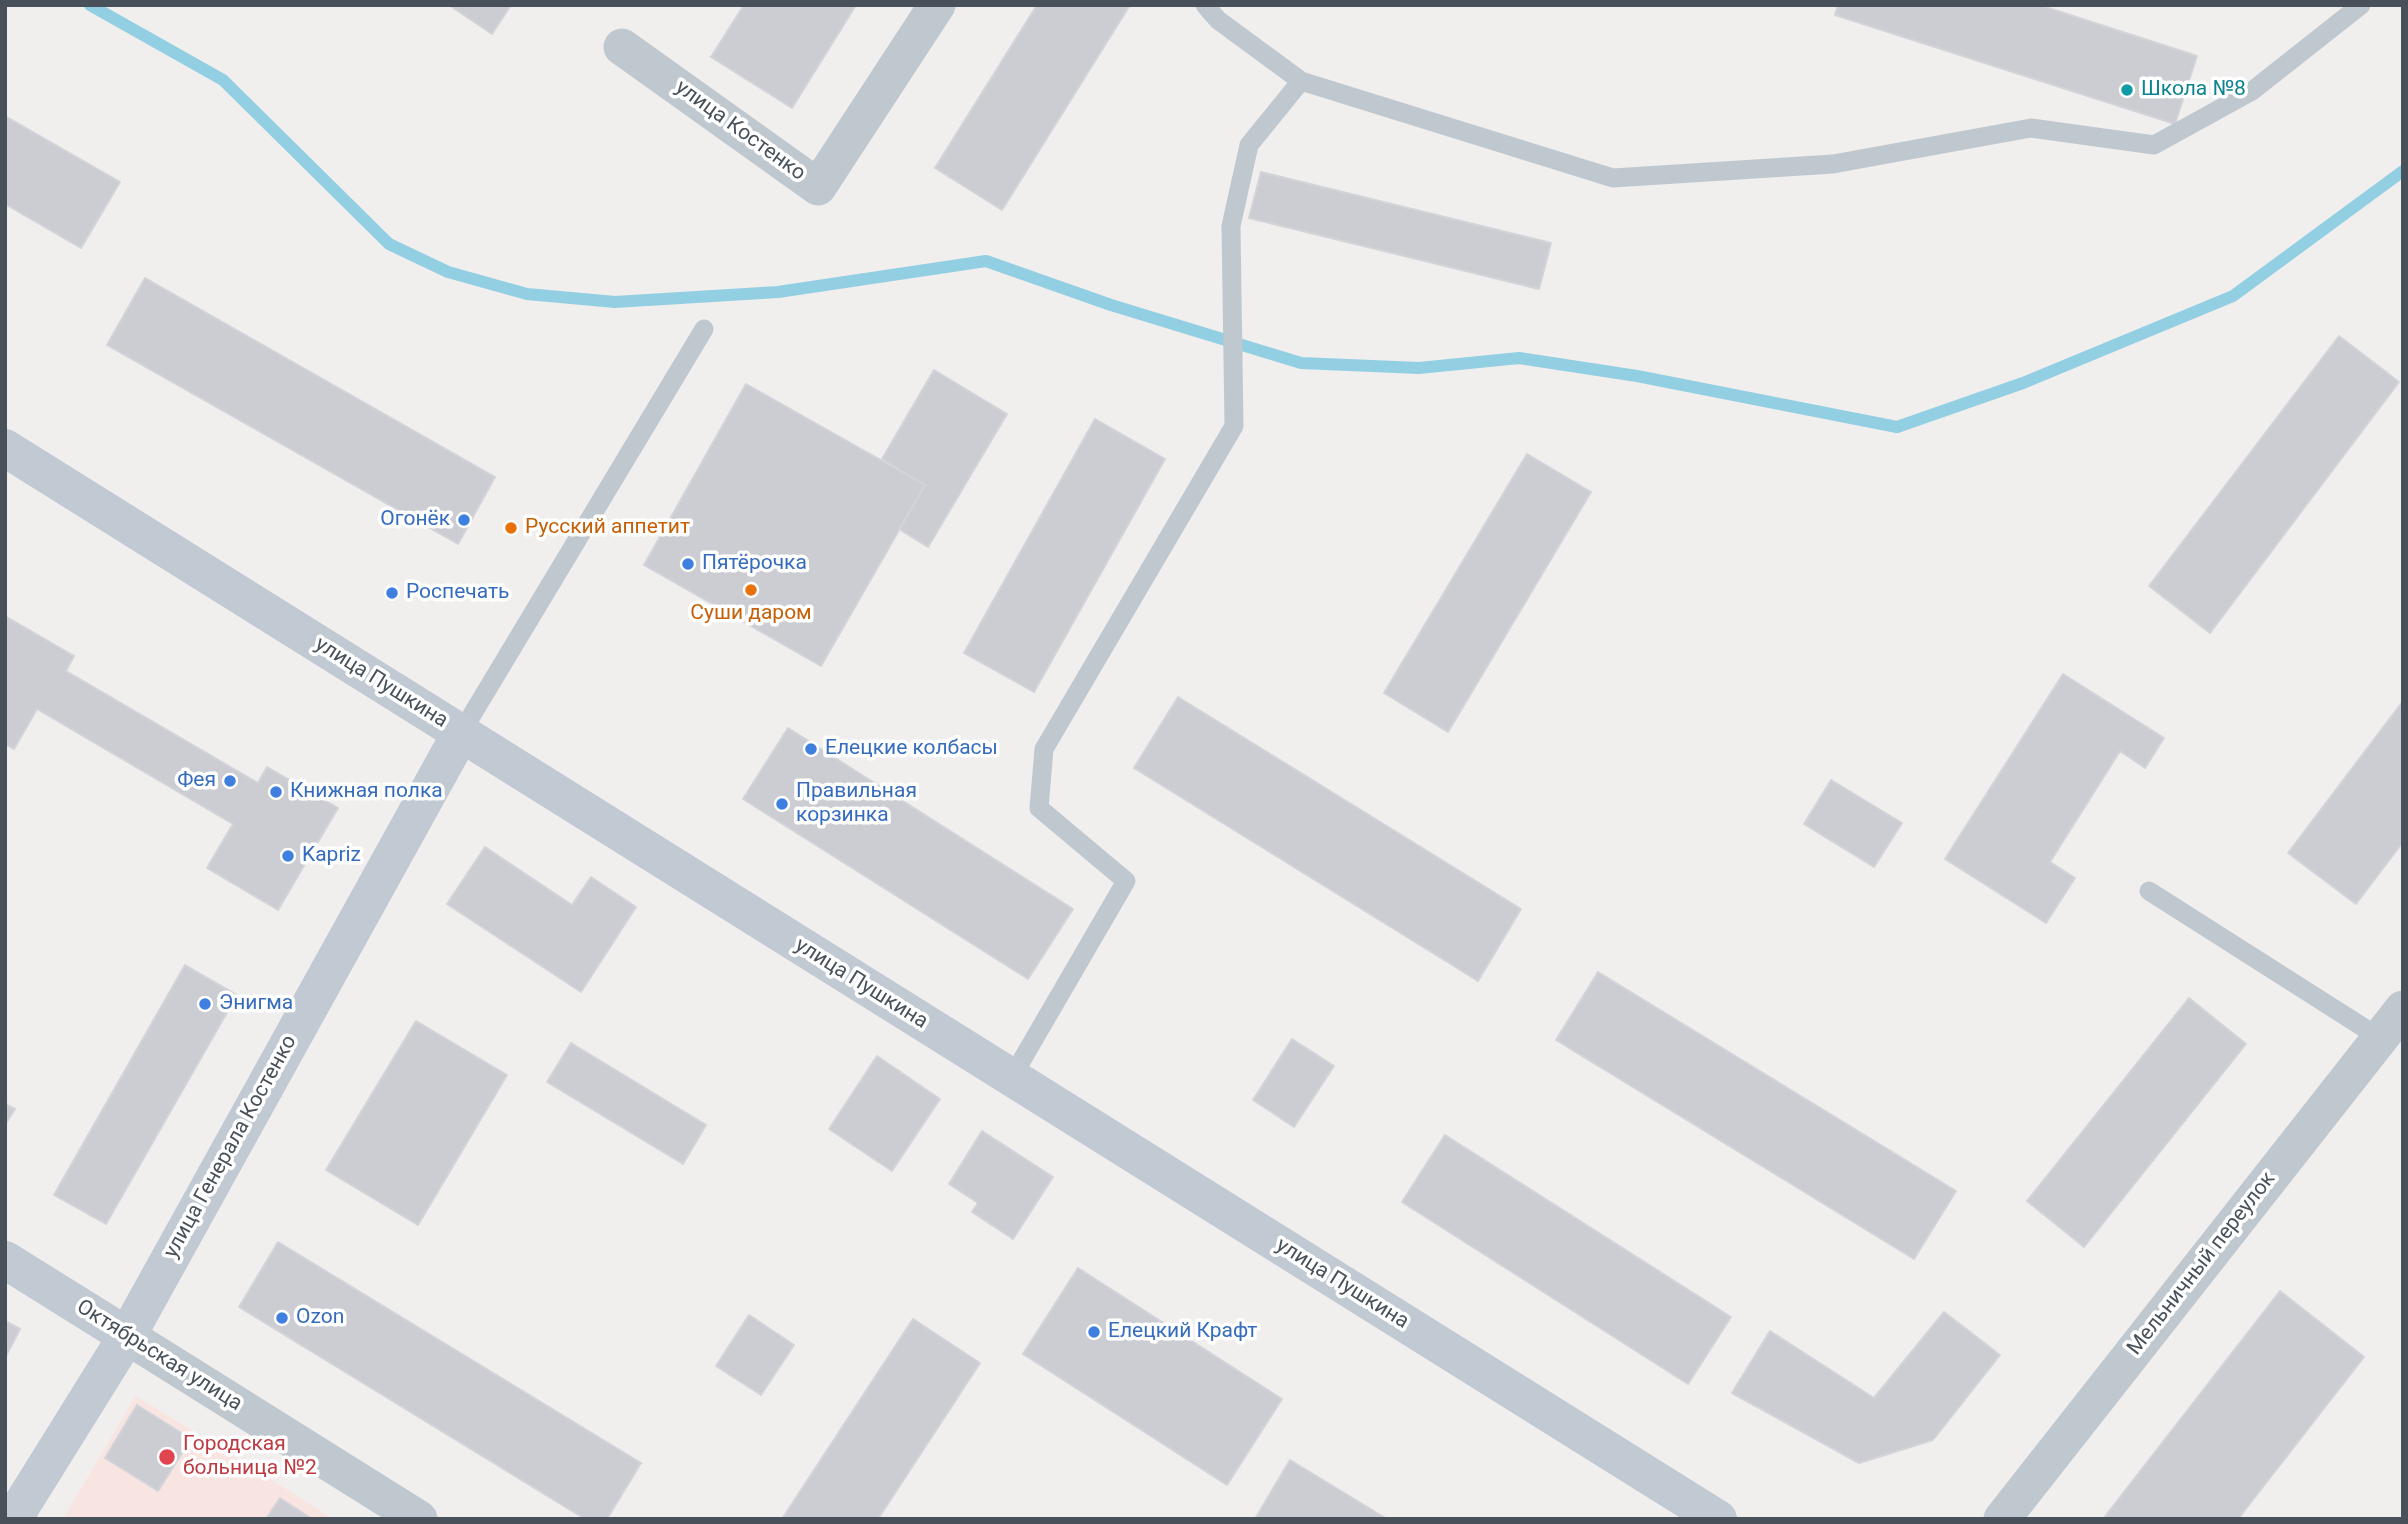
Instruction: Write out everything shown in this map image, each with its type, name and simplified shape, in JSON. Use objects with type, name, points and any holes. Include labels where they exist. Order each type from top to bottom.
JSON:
[{"type":"street","name":"улица Костенко","points":[[622,47],[818,187],[937,5]]},
{"type":"street","name":"улица Пушкина","points":[[5,448],[1718,1519]]},
{"type":"street","name":"улица Генерала Костенко","points":[[13,1519],[127,1336],[461,733]]},
{"type":"street","name":"Мельничный переулок","points":[[2001,1519],[2403,1009]]},
{"type":"street","name":"Октябрьская улица","points":[[5,1259],[419,1519]]},
{"type":"lane","points":[[1205,5],[1218,20],[1301,81],[1613,178],[1833,164],[2031,128],[2154,145],[2252,91],[2361,5]]},
{"type":"lane","points":[[1012,1077],[1126,881],[1039,808],[1044,749],[1234,426],[1231,226],[1249,145],[1301,81]]},
{"type":"lane","points":[[461,733],[704,329]]},
{"type":"lane","points":[[2149,891],[2380,1038]]},
{"type":"shaded area","name":"Городская больница №2","points":[[136,1396],[334,1519],[63,1519]]},
{"type":"building","points":[[449,5],[511,5],[492,34]]},
{"type":"building","points":[[744,5],[856,5],[792,108],[711,57]]},
{"type":"building","points":[[1037,5],[1130,5],[1002,210],[935,168]]},
{"type":"building","name":"Школа №8","points":[[1838,5],[2039,5],[2197,56],[2175,124],[1835,15]]},
{"type":"building","points":[[5,116],[120,182],[81,248],[5,204]]},
{"type":"building","points":[[1261,172],[1551,243],[1539,289],[1249,218]]},
{"type":"building","points":[[145,278],[495,477],[458,544],[107,345]]},
{"type":"building","points":[[2339,336],[2399,382],[2210,633],[2149,586]]},
{"type":"building","points":[[934,370],[1007,414],[928,547],[899,529],[925,485],[882,459]]},
{"type":"building","points":[[746,384],[925,485],[821,666],[644,565]]},
{"type":"building","points":[[1095,419],[1165,459],[1034,692],[964,653]]},
{"type":"building","points":[[1527,454],[1591,492],[1448,732],[1384,693]]},
{"type":"building","points":[[5,616],[74,656],[66,671],[258,783],[267,767],[338,808],[278,910],[207,868],[233,824],[37,709],[14,749],[5,744]]},
{"type":"building","points":[[2063,674],[2164,738],[2145,768],[2120,751],[2050,862],[2075,878],[2046,923],[1945,859]]},
{"type":"building","points":[[1178,697],[1521,909],[1478,981],[1134,768]]},
{"type":"building","points":[[2403,701],[2403,842],[2356,904],[2288,853]]},
{"type":"building","points":[[788,728],[1073,909],[1028,979],[743,799]]},
{"type":"building","points":[[1831,780],[1902,823],[1874,867],[1804,824]]},
{"type":"building","points":[[485,847],[572,905],[591,877],[636,907],[581,992],[447,904]]},
{"type":"building","points":[[185,965],[237,995],[106,1224],[54,1195]]},
{"type":"building","points":[[1598,972],[1956,1191],[1914,1259],[1556,1040]]},
{"type":"building","points":[[2189,998],[2246,1044],[2084,1247],[2027,1201]]},
{"type":"building","points":[[416,1021],[507,1075],[418,1225],[326,1170]]},
{"type":"building","points":[[1292,1039],[1334,1066],[1294,1127],[1253,1100]]},
{"type":"building","points":[[571,1043],[706,1125],[683,1164],[547,1082]]},
{"type":"building","points":[[877,1056],[940,1099],[892,1171],[829,1129]]},
{"type":"building","points":[[5,1104],[15,1109],[5,1125]]},
{"type":"building","points":[[982,1131],[1053,1177],[1013,1239],[972,1212],[978,1203],[949,1184]]},
{"type":"building","points":[[1445,1135],[1731,1317],[1688,1384],[1402,1202]]},
{"type":"building","points":[[278,1242],[641,1463],[607,1519],[585,1519],[239,1307]]},
{"type":"building","points":[[1078,1268],[1282,1399],[1227,1485],[1023,1354]]},
{"type":"building","points":[[2280,1291],[2364,1357],[2238,1519],[2103,1519]]},
{"type":"building","points":[[1944,1312],[2000,1355],[1933,1440],[1859,1463],[1732,1393],[1770,1331],[1874,1398]]},
{"type":"building","points":[[749,1315],[794,1345],[761,1395],[716,1366]]},
{"type":"building","points":[[913,1319],[980,1363],[878,1519],[782,1519]]},
{"type":"building","points":[[5,1321],[20,1329],[5,1358]]},
{"type":"building","points":[[137,1405],[191,1439],[158,1491],[105,1458]]},
{"type":"building","points":[[1290,1460],[1387,1519],[1255,1519]]},
{"type":"building","points":[[280,1498],[312,1519],[266,1519]]},
{"type":"waterway","points":[[90,5],[223,80],[389,244],[448,272],[527,294],[615,302],[778,292],[986,261],[1111,305],[1301,363],[1419,368],[1519,358],[1637,376],[1897,427],[2023,383],[2233,296],[2403,171]]},
{"type":"place","name":"Школа №8","points":[[2127,90]]},
{"type":"place","name":"Огонёк","points":[[464,520]]},
{"type":"place","name":"Русский аппетит","points":[[511,528]]},
{"type":"place","name":"Пятёрочка","points":[[688,564]]},
{"type":"place","name":"Суши даром","points":[[751,590]]},
{"type":"place","name":"Роспечать","points":[[392,593]]},
{"type":"place","name":"Елецкие колбасы","points":[[811,749]]},
{"type":"place","name":"Фея","points":[[230,781]]},
{"type":"place","name":"Книжная полка","points":[[276,792]]},
{"type":"place","name":"Правильная корзинка","points":[[782,804]]},
{"type":"place","name":"Kapriz","points":[[288,856]]},
{"type":"place","name":"Энигма","points":[[205,1004]]},
{"type":"place","name":"Ozon","points":[[282,1318]]},
{"type":"place","name":"Елецкий Крафт","points":[[1094,1332]]},
{"type":"place","name":"Городская больница №2","points":[[167,1457]]}]
